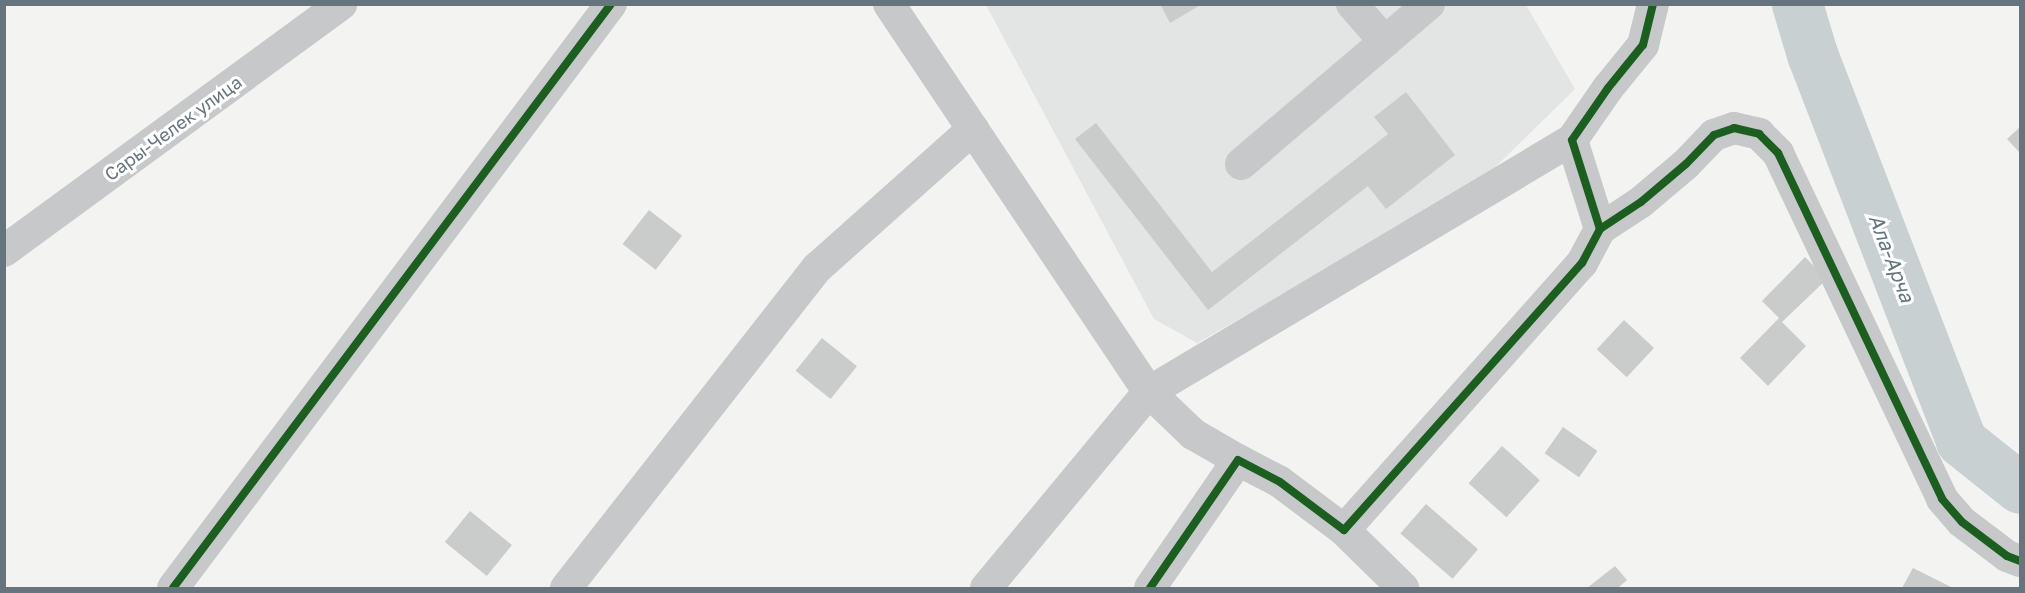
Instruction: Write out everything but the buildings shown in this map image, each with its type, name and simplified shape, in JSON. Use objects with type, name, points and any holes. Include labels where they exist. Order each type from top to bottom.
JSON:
[{"type":"street","points":[[174,588],[611,4]]},
{"type":"street","points":[[889,4],[1149,392],[1193,434],[1280,482],[1344,530],[1403,588]]},
{"type":"street","points":[[1352,4],[1385,42]]},
{"type":"street","points":[[1241,164],[1429,4]]},
{"type":"street","points":[[986,588],[1149,392],[1572,140],[1608,88],[1643,45],[1653,4]]},
{"type":"street","name":"Сары-Челек улица","points":[[4,251],[320,10]]},
{"type":"street","points":[[1344,530],[1582,263],[1600,228],[1641,202],[1686,164],[1714,135],[1734,128],[1758,134],[1778,153],[1942,499],[1962,522],[2007,556],[2020,561]]},
{"type":"street","points":[[566,588],[817,268],[973,129]]},
{"type":"street","points":[[1572,140],[1600,228]]},
{"type":"street","points":[[1150,588],[1238,460]]},
{"type":"shaded area","points":[[986,5],[1526,5],[1575,89],[1481,181],[1197,343],[1154,319]]},
{"type":"waterway","name":"Ала-Арча","points":[[1797,4],[1812,54],[1961,441],[2020,488]]},
{"type":"cycle path","points":[[173,588],[611,4]]},
{"type":"cycle path","points":[[1150,588],[1238,460],[1280,482],[1344,530],[1582,263],[1600,229],[1572,140],[1608,88],[1643,45],[1653,4]]},
{"type":"cycle path","points":[[1600,229],[1641,202],[1686,164],[1714,135],[1734,128],[1759,134],[1778,153],[1942,499],[1962,522],[2007,556],[2020,561]]}]
